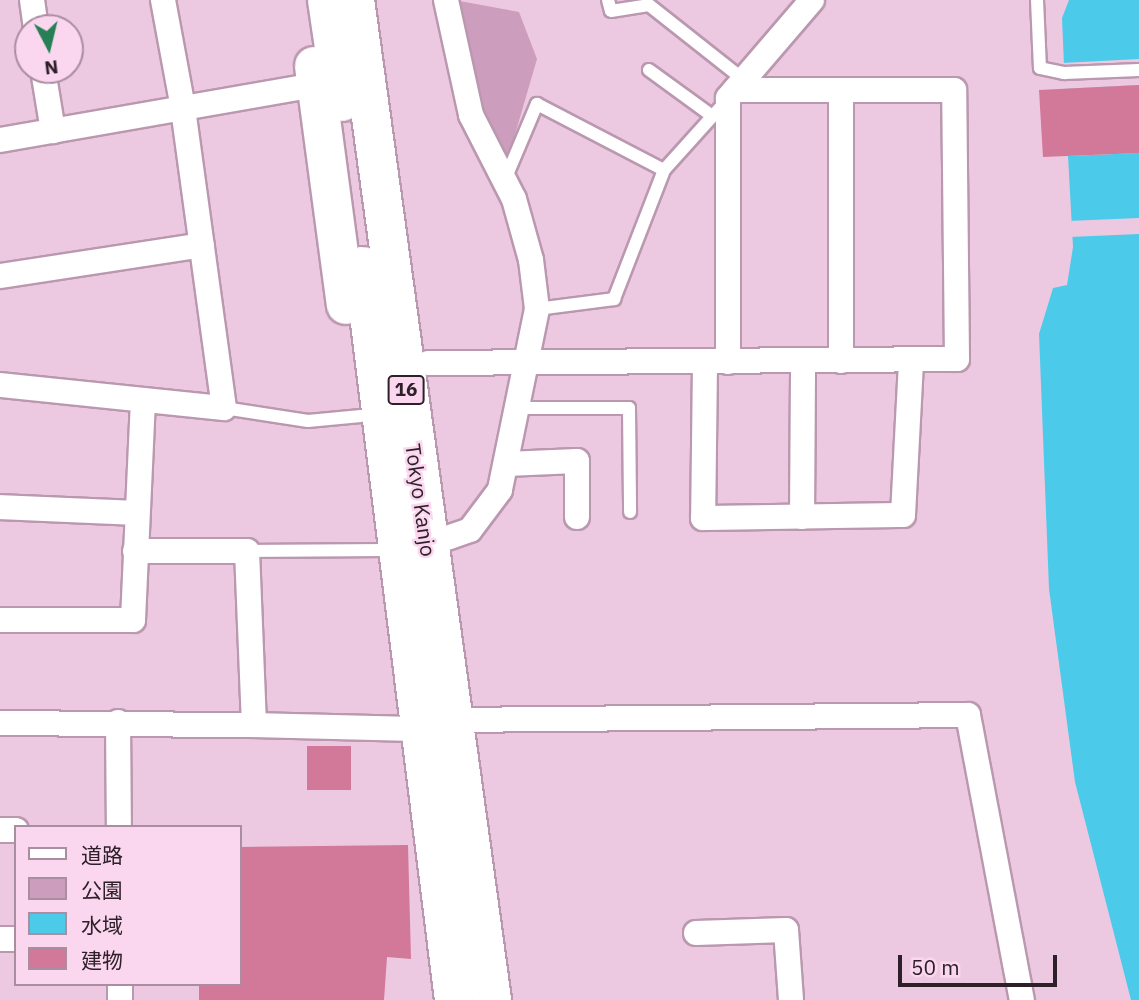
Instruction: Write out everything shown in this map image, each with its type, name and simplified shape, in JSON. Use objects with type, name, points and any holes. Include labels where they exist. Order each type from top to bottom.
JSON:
[{"type":"highway","name":"16","points":[[304,0],[382,550],[435,712]]},
{"type":"highway","name":"Tokyo Kanjo","points":[[327,0],[435,712],[492,1000]]},
{"type":"highway","name":"Tokyo Kanjo","points":[[355,0],[435,712],[454,1000]]},
{"type":"highway","name":"16","points":[[376,0],[428,363],[455,597],[435,712]]},
{"type":"street","points":[[0,385],[224,408],[183,108],[163,0]]},
{"type":"street","points":[[446,0],[471,115],[514,199],[531,260],[537,309],[529,363],[500,490],[470,530],[447,538]]},
{"type":"street","points":[[812,0],[736,90],[702,518],[903,515],[911,360]]},
{"type":"street","points":[[45,84],[53,131]]},
{"type":"street","points":[[0,140],[316,85]]},
{"type":"street","points":[[428,363],[716,363],[957,359],[954,90],[736,90]]},
{"type":"street","points":[[841,90],[841,361]]},
{"type":"street","points":[[0,276],[202,245]]},
{"type":"street","points":[[802,517],[803,361]]},
{"type":"street","points":[[0,620],[132,620],[143,400]]},
{"type":"street","points":[[506,464],[577,461],[577,517]]},
{"type":"street","points":[[0,507],[136,513]]},
{"type":"street","points":[[135,551],[247,551],[254,725]]},
{"type":"street","points":[[0,723],[254,725],[435,712],[968,715],[1022,1000]]},
{"type":"street","points":[[118,723],[118,825]]},
{"type":"street","points":[[696,933],[786,930],[791,1000]]},
{"type":"lane","points":[[537,309],[614,299],[664,170],[736,90],[649,5],[611,11],[608,0]]},
{"type":"lane","points":[[1037,0],[1040,68],[1064,74],[1139,70]]},
{"type":"lane","points":[[649,70],[712,116]]},
{"type":"lane","points":[[504,182],[537,104],[664,170]]},
{"type":"lane","points":[[224,408],[308,421],[361,416]]},
{"type":"lane","points":[[519,408],[629,408],[630,512]]},
{"type":"lane","points":[[247,551],[382,550]]},
{"type":"green space","points":[[454,0],[519,12],[537,59],[507,162],[485,127]]},
{"type":"water","points":[[1069,0],[1139,0],[1139,85],[1065,89],[1062,18]]},
{"type":"water","points":[[1139,153],[1139,1000],[1131,1000],[1075,782],[1049,589],[1039,334],[1053,288],[1067,285],[1073,247],[1068,156]]},
{"type":"pier","points":[[1139,59],[1139,85],[1063,89],[1062,63]]},
{"type":"pier","points":[[1139,218],[1139,234],[1069,237],[1068,221]]},
{"type":"building","points":[[1139,85],[1139,153],[1043,157],[1039,90]]},
{"type":"building","points":[[307,746],[351,746],[351,790],[307,790]]},
{"type":"building","points":[[408,845],[411,959],[387,957],[384,1000],[199,1000],[199,986],[242,986],[242,847]]}]
